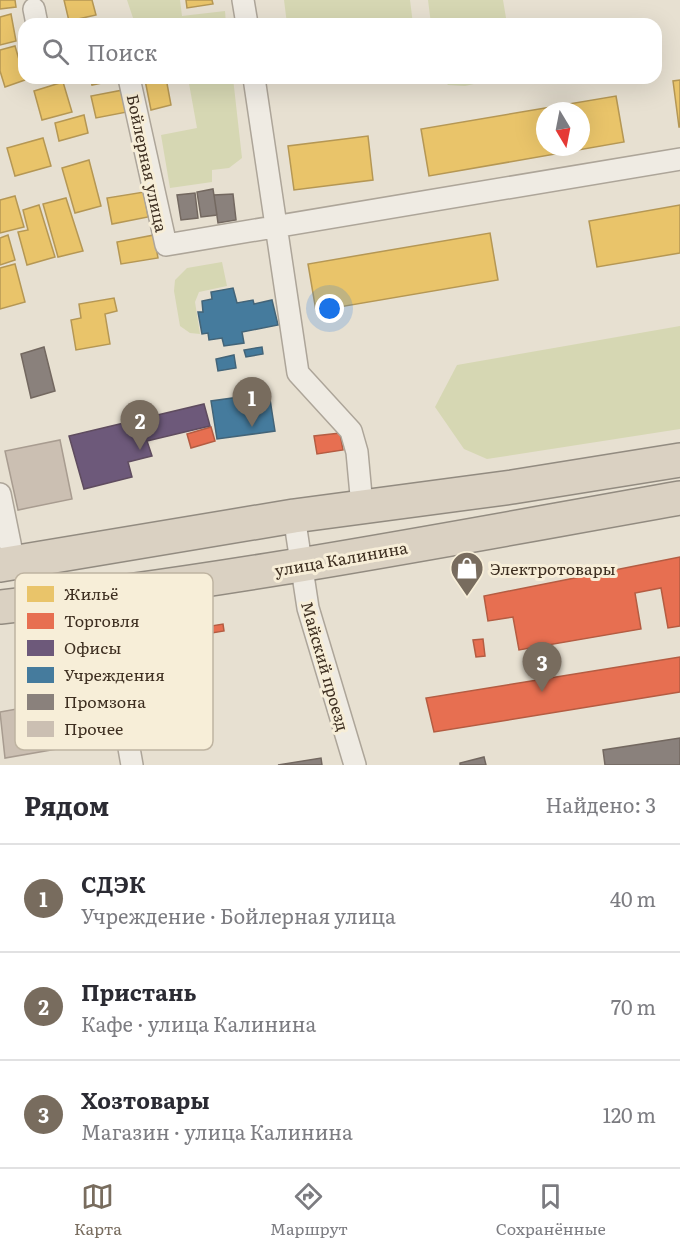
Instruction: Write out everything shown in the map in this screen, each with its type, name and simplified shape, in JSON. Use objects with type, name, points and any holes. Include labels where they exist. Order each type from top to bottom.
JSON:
[{"type":"highway","points":[[7,564],[294,516],[512,487],[680,460]]},
{"type":"highway","name":"улица Калинина","points":[[213,579],[680,498]]},
{"type":"highway","name":"улица Калинина","points":[[0,607],[15,605]]},
{"type":"street","points":[[243,0],[246,18]]},
{"type":"street","name":"Бойлерная улица","points":[[130,84],[166,245],[275,228]]},
{"type":"street","points":[[255,84],[298,373],[351,432],[357,452],[362,506]]},
{"type":"street","points":[[275,228],[680,159]]},
{"type":"street","points":[[0,494],[7,564]]},
{"type":"street","name":"Майский проезд","points":[[294,516],[308,608],[355,765]]},
{"type":"street","points":[[129,750],[132,765]]},
{"type":"green space","points":[[127,0],[180,0],[182,16],[225,11],[226,18],[133,18]]},
{"type":"green space","points":[[284,0],[410,0],[412,18],[286,18]]},
{"type":"green space","points":[[428,0],[503,0],[506,18],[430,18]]},
{"type":"green space","points":[[189,84],[234,84],[242,158],[229,168],[212,170],[212,182],[170,188],[161,135],[197,128]]},
{"type":"green space","points":[[447,84],[474,84],[465,86]]},
{"type":"green space","points":[[222,262],[227,286],[199,292],[195,302],[200,334],[190,333],[180,326],[174,291],[175,280],[187,268]]},
{"type":"green space","points":[[680,326],[680,429],[487,459],[464,449],[435,407],[457,365]]},
{"type":"building: Жильё","points":[[0,0],[15,0],[16,7],[0,9]]},
{"type":"building: Жильё","points":[[64,0],[92,0],[96,15],[68,18]]},
{"type":"building: Жильё","points":[[186,0],[212,0],[213,4],[187,8]]},
{"type":"building: Жильё","points":[[11,14],[16,41],[0,45],[0,17]]},
{"type":"building: Жильё","points":[[15,46],[18,56],[18,82],[5,87],[0,71],[0,50]]},
{"type":"building: Жильё","points":[[680,80],[680,127],[679,127],[673,81]]},
{"type":"building: Жильё","points":[[64,84],[72,112],[42,120],[34,91]]},
{"type":"building: Жильё","points":[[146,84],[167,84],[171,105],[151,110]]},
{"type":"building: Жильё","points":[[123,90],[127,112],[96,118],[91,96]]},
{"type":"building: Жильё","points":[[616,96],[624,142],[590,148],[590,102],[581,102]]},
{"type":"building: Жильё","points":[[536,110],[536,156],[544,156],[429,176],[421,129]]},
{"type":"building: Жильё","points":[[84,115],[88,133],[59,141],[55,123]]},
{"type":"building: Жильё","points":[[368,136],[373,180],[294,190],[288,146]]},
{"type":"building: Жильё","points":[[43,138],[51,166],[15,176],[7,148]]},
{"type":"building: Жильё","points":[[89,160],[101,206],[75,213],[62,168]]},
{"type":"building: Жильё","points":[[144,192],[148,217],[112,224],[107,198]]},
{"type":"building: Жильё","points":[[15,196],[24,227],[0,233],[0,200]]},
{"type":"building: Жильё","points":[[66,198],[83,251],[58,257],[43,204]]},
{"type":"building: Жильё","points":[[39,205],[55,257],[27,265],[18,232],[28,230],[23,210]]},
{"type":"building: Жильё","points":[[680,205],[680,253],[597,267],[589,221]]},
{"type":"building: Жильё","points":[[490,233],[498,280],[316,311],[308,264]]},
{"type":"building: Жильё","points":[[8,235],[15,260],[0,265],[0,238]]},
{"type":"building: Жильё","points":[[154,235],[158,258],[121,264],[117,242]]},
{"type":"building: Жильё","points":[[15,264],[25,302],[0,309],[0,268]]},
{"type":"building: Жильё","points":[[114,298],[117,311],[105,314],[110,344],[76,350],[71,320],[81,318],[79,304]]},
{"type":"building: Торговля","points":[[211,427],[215,441],[191,448],[187,434]]},
{"type":"building: Торговля","points":[[340,433],[343,450],[317,454],[314,436]]},
{"type":"building: Торговля","points":[[680,557],[680,626],[668,628],[661,588],[635,593],[641,629],[519,650],[513,617],[488,621],[484,596]]},
{"type":"building: Торговля","points":[[223,624],[224,631],[213,633],[213,626]]},
{"type":"building: Торговля","points":[[483,639],[485,656],[476,657],[473,640]]},
{"type":"building: Торговля","points":[[680,657],[680,692],[434,732],[426,698]]},
{"type":"building: Офисы","points":[[204,404],[210,426],[147,441],[152,456],[128,462],[132,477],[84,489],[69,436]]},
{"type":"building: Учреждения","points":[[233,288],[237,303],[253,300],[254,304],[272,300],[278,325],[242,332],[244,343],[224,346],[222,338],[209,340],[208,333],[202,334],[198,312],[203,312],[202,301],[212,299],[211,292]]},
{"type":"building: Учреждения","points":[[262,347],[263,354],[246,357],[244,350]]},
{"type":"building: Учреждения","points":[[234,355],[236,368],[218,371],[216,359]]},
{"type":"building: Учреждения","points":[[269,393],[275,431],[217,439],[211,401]]},
{"type":"building: Промзона","points":[[213,189],[217,215],[201,217],[197,192]]},
{"type":"building: Промзона","points":[[195,193],[198,218],[181,220],[177,195]]},
{"type":"building: Промзона","points":[[233,194],[236,220],[218,223],[214,195]]},
{"type":"building: Промзона","points":[[44,347],[55,391],[31,398],[21,354]]},
{"type":"building: Промзона","points":[[680,738],[680,765],[605,765],[603,750]]},
{"type":"building: Промзона","points":[[484,757],[486,765],[460,765],[460,763]]},
{"type":"building: Промзона","points":[[321,758],[322,765],[278,765]]},
{"type":"building: Прочее","points":[[60,440],[72,499],[18,510],[5,451]]},
{"type":"building: Прочее","points":[[15,709],[15,750],[51,750],[5,758],[0,712]]},
{"type":"place","name":"СДЭК","points":[[252,427]]},
{"type":"place","name":"Пристань","points":[[140,450]]},
{"type":"place","name":"Электротовары","points":[[467,597]]},
{"type":"place","name":"Хозтовары","points":[[542,692]]}]
